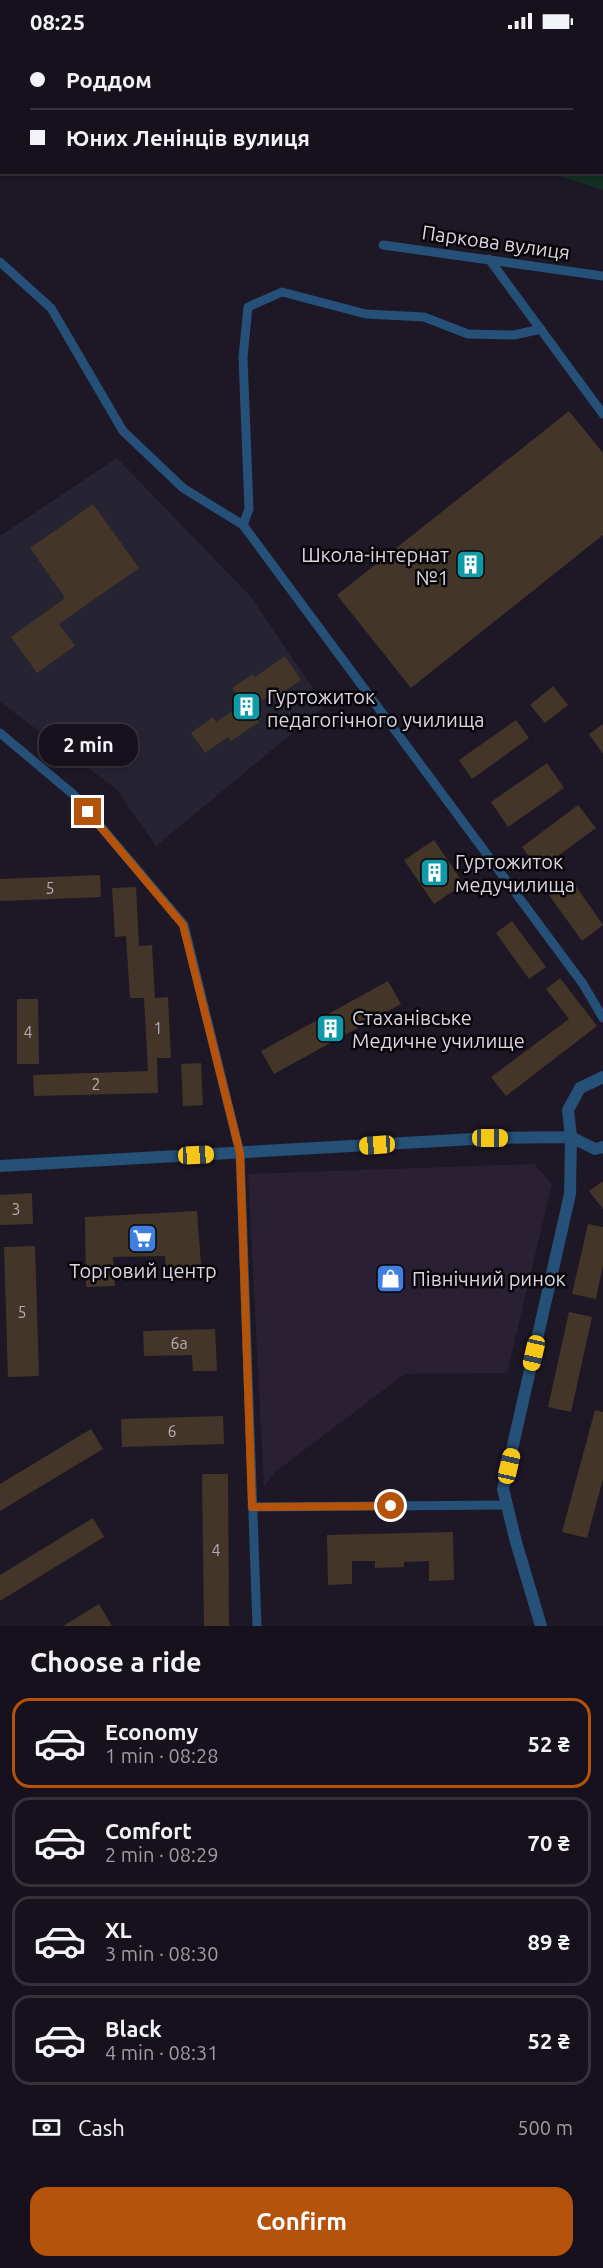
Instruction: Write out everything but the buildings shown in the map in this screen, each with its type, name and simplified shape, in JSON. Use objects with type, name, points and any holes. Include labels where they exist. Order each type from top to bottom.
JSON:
[{"type":"street","name":"Паркова вулиця","points":[[383,245],[603,276]]},
{"type":"street","points":[[489,259],[603,414]]},
{"type":"street","points":[[0,262],[51,308],[123,431],[183,488],[243,525],[583,984],[603,1018]]},
{"type":"street","points":[[243,525],[249,509],[243,357],[248,307],[282,292],[366,314],[424,317],[468,334],[514,335],[541,329]]},
{"type":"street","points":[[0,733],[75,795],[183,925],[240,1153],[257,1626]]},
{"type":"street","points":[[541,1626],[503,1489],[570,1194],[571,1137],[568,1110],[580,1088],[603,1077]]},
{"type":"street","points":[[0,1166],[490,1138],[571,1137],[595,1149],[603,1147]]},
{"type":"street","points":[[252,1507],[507,1505]]},
{"type":"shaded area","points":[[117,458],[250,596],[325,706],[156,846],[116,789],[0,702],[0,536]]},
{"type":"shaded area","name":"Північний ринок","points":[[534,1164],[552,1184],[507,1373],[405,1374],[275,1472],[264,1487],[248,1174]]},
{"type":"green space","points":[[553,174],[603,174],[603,190]]},
{"type":"place","name":"Школа-інтернат №1","points":[[470,565]]},
{"type":"place","name":"Гуртожиток педагогічного училища","points":[[246,707]]},
{"type":"place","name":"Гуртожиток медучилища","points":[[434,872]]},
{"type":"place","name":"Стаханівське Медичне училище","points":[[331,1028]]},
{"type":"place","name":"Торговий центр","points":[[143,1239]]},
{"type":"place","name":"Північний ринок","points":[[391,1278]]},
{"type":"route","points":[[88,812],[183,925],[240,1153],[252,1507],[391,1506]]}]
